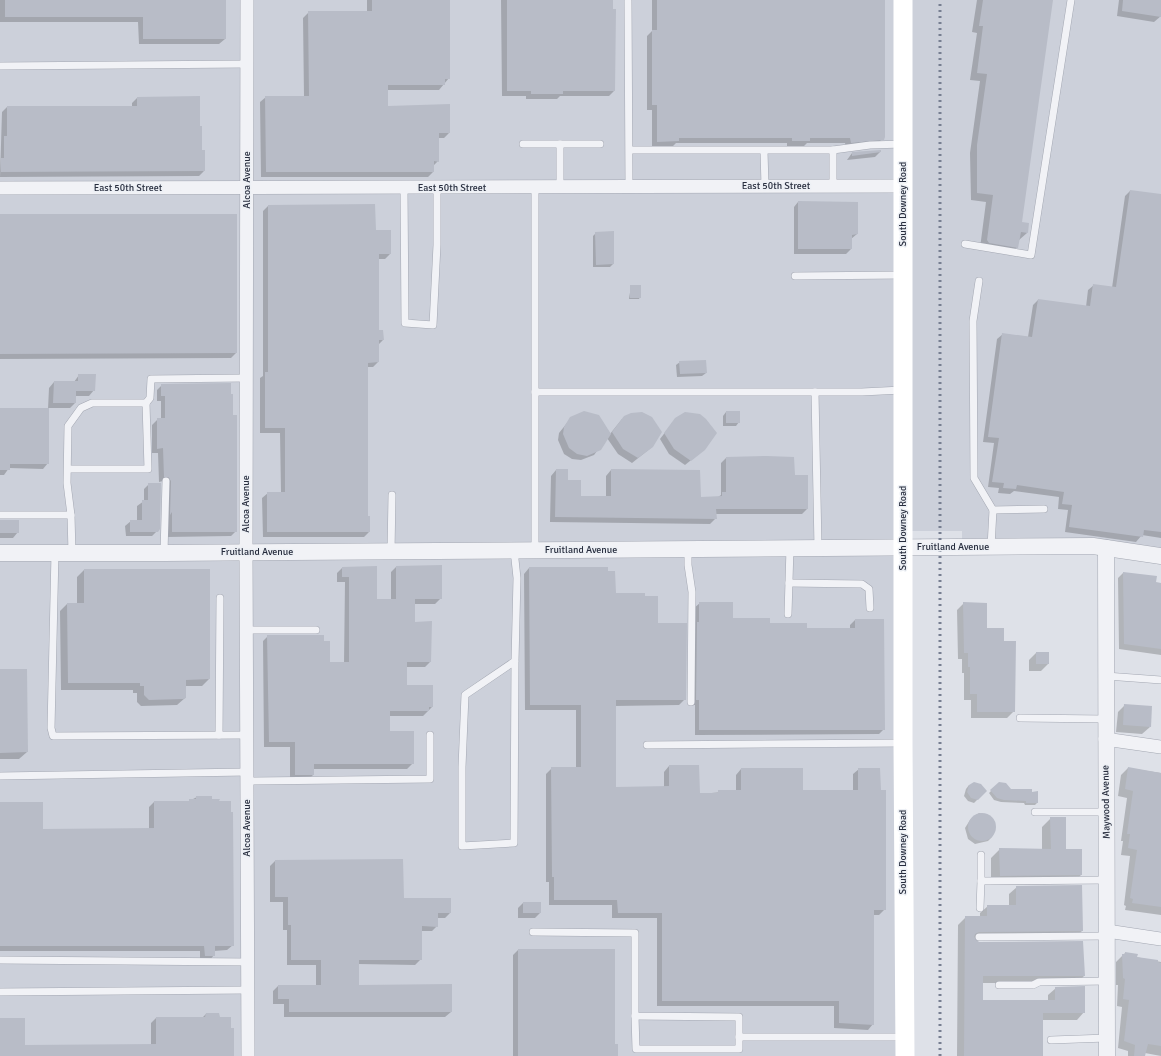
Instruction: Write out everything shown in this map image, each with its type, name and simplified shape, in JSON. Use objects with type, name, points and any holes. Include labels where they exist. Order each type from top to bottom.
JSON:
[{"type":"main road","name":"South Downey Road","points":[[903,0],[903,743],[905,1056]]},
{"type":"street","name":"Alcoa Avenue","points":[[247,0],[246,630],[248,1056]]},
{"type":"street","name":"East 50th Street","points":[[0,188],[246,189],[903,186]]},
{"type":"street","name":"Fruitland Avenue","points":[[0,553],[391,552],[1093,546],[1161,556]]},
{"type":"street","name":"Maywood Avenue","points":[[1106,548],[1105,739],[1107,1056]]},
{"type":"street","points":[[1105,739],[1161,747]]},
{"type":"street","points":[[1107,934],[1161,938]]},
{"type":"lane","points":[[965,244],[1031,255],[1071,0]]},
{"type":"lane","points":[[628,1],[629,187]]},
{"type":"lane","points":[[0,66],[247,64]]},
{"type":"lane","points":[[523,144],[600,144]]},
{"type":"lane","points":[[560,144],[560,187]]},
{"type":"lane","points":[[630,150],[833,150],[870,145],[903,144]]},
{"type":"lane","points":[[833,150],[833,186]]},
{"type":"lane","points":[[764,151],[765,186]]},
{"type":"lane","points":[[535,187],[535,550]]},
{"type":"lane","points":[[404,188],[405,323],[433,325],[437,245],[437,188]]},
{"type":"lane","points":[[795,276],[903,275]]},
{"type":"lane","points":[[980,282],[973,321],[974,478],[993,510],[991,547]]},
{"type":"lane","points":[[68,469],[148,469],[146,403],[150,398],[151,379],[246,378]]},
{"type":"lane","points":[[535,392],[815,392],[903,390]]},
{"type":"lane","points":[[815,392],[818,548]]},
{"type":"lane","points":[[72,553],[68,469],[68,426],[81,408],[92,403],[146,403]]},
{"type":"lane","points":[[164,553],[166,481]]},
{"type":"lane","points":[[391,552],[392,495]]},
{"type":"lane","points":[[993,510],[1044,509]]},
{"type":"lane","points":[[0,515],[71,515]]},
{"type":"lane","points":[[788,614],[790,548]]},
{"type":"lane","points":[[688,549],[688,565],[692,592],[691,702]]},
{"type":"lane","points":[[514,550],[517,578],[514,843],[462,846],[462,767],[465,695],[515,661]]},
{"type":"lane","points":[[54,553],[51,728],[53,736],[247,735]]},
{"type":"lane","points":[[789,583],[862,584],[869,590],[870,608]]},
{"type":"lane","points":[[219,735],[220,598]]},
{"type":"lane","points":[[246,630],[316,630]]},
{"type":"lane","points":[[1106,676],[1161,680]]},
{"type":"lane","points":[[1020,718],[1105,719]]},
{"type":"lane","points":[[0,776],[247,776],[430,779],[430,735]]},
{"type":"lane","points":[[647,745],[903,743]]},
{"type":"lane","points":[[1035,812],[1106,812]]},
{"type":"lane","points":[[980,908],[981,854]]},
{"type":"lane","points":[[981,881],[1107,880]]},
{"type":"lane","points":[[533,932],[635,933],[635,1016],[636,1048],[739,1049],[739,1017],[635,1016]]},
{"type":"lane","points":[[979,937],[1107,934]]},
{"type":"lane","points":[[0,960],[248,962]]},
{"type":"lane","points":[[999,985],[1033,985],[1040,982],[1107,981]]},
{"type":"lane","points":[[0,992],[248,990]]},
{"type":"lane","points":[[739,1037],[905,1037]]},
{"type":"lane","points":[[1051,1040],[1107,1038]]},
{"type":"shaded area","points":[[0,0],[1161,0],[1161,557],[1116,550],[962,549],[962,531],[897,531],[897,1056],[0,1056]]},
{"type":"building","points":[[5,0],[226,0],[226,39],[143,39],[143,17],[5,17]]},
{"type":"building","points":[[372,0],[450,0],[450,79],[445,79],[445,85],[388,85],[388,106],[450,104],[450,133],[439,133],[439,162],[434,161],[434,172],[266,172],[265,96],[309,96],[308,11],[372,11]]},
{"type":"building","points":[[507,0],[613,0],[613,9],[616,9],[615,91],[563,91],[563,94],[531,94],[531,91],[507,91]]},
{"type":"building","points":[[657,0],[885,0],[884,140],[851,143],[850,138],[810,138],[810,141],[792,141],[792,138],[679,138],[679,141],[657,142],[657,105],[652,105],[652,30],[657,30]]},
{"type":"building","points":[[983,0],[1053,0],[1022,222],[1029,223],[1028,233],[1021,232],[1018,248],[989,243],[987,240],[993,195],[977,193],[977,145],[987,74],[977,73],[983,26],[979,26]]},
{"type":"building","points":[[1123,0],[1161,0],[1161,17],[1122,11]]},
{"type":"building","points":[[200,96],[200,126],[202,126],[202,150],[205,150],[205,171],[1,172],[1,158],[4,158],[4,136],[7,136],[7,106],[137,106],[137,97]]},
{"type":"building","points":[[881,150],[881,152],[852,156],[852,152]]},
{"type":"building","points":[[1130,190],[1161,194],[1161,532],[1144,530],[1143,537],[1069,527],[1072,505],[1062,504],[1064,492],[1017,485],[1016,489],[1003,488],[1004,483],[992,482],[999,438],[988,437],[1002,333],[1032,337],[1038,299],[1090,306],[1093,284],[1116,287]]},
{"type":"building","points":[[798,201],[858,202],[858,234],[852,235],[852,249],[798,249]]},
{"type":"building","points":[[375,204],[376,230],[391,230],[391,254],[379,254],[379,330],[383,330],[384,340],[379,340],[379,362],[368,363],[368,516],[370,516],[370,532],[267,532],[267,492],[285,492],[285,428],[265,428],[265,372],[268,372],[268,205]]},
{"type":"building","points":[[0,214],[237,214],[237,353],[0,354]]},
{"type":"building","points":[[614,231],[614,264],[596,265],[595,232]]},
{"type":"building","points":[[630,285],[641,285],[641,298],[630,298]]},
{"type":"building","points":[[706,360],[707,373],[680,374],[679,361]]},
{"type":"building","points":[[78,374],[96,374],[95,391],[76,391],[76,403],[53,403],[54,381],[78,381]]},
{"type":"building","points":[[231,383],[231,394],[233,394],[233,415],[237,415],[237,532],[172,532],[172,512],[170,515],[171,481],[168,477],[164,477],[163,448],[157,449],[157,418],[165,418],[165,396],[161,396],[161,384]]},
{"type":"building","points":[[0,408],[49,408],[49,464],[10,464],[10,470],[0,470]]},
{"type":"building","points":[[584,411],[599,415],[611,434],[601,450],[587,456],[577,454],[569,448],[563,434],[564,427],[570,417]]},
{"type":"building","points":[[726,411],[740,411],[740,423],[726,423]]},
{"type":"building","points":[[642,412],[652,417],[662,432],[653,447],[638,458],[623,449],[612,432],[624,416],[631,413]]},
{"type":"building","points":[[685,412],[700,414],[717,433],[705,450],[691,461],[674,449],[664,433],[675,418]]},
{"type":"building","points":[[726,457],[794,457],[795,475],[808,475],[808,509],[716,509],[717,519],[555,517],[556,469],[568,469],[568,480],[581,480],[581,496],[611,496],[611,469],[700,470],[701,497],[722,496],[722,492],[726,492]]},
{"type":"building","points":[[148,483],[161,483],[160,529],[158,532],[130,532],[130,520],[142,520],[142,500],[148,500]]},
{"type":"building","points":[[0,520],[19,520],[19,533],[0,533]]},
{"type":"building","points":[[442,565],[442,599],[415,599],[415,622],[432,621],[431,662],[407,662],[407,685],[433,685],[433,707],[429,707],[429,711],[390,711],[390,731],[414,731],[414,764],[314,764],[314,775],[295,775],[295,742],[269,742],[267,635],[324,635],[324,641],[330,641],[330,662],[349,662],[349,577],[342,577],[342,567],[377,566],[377,599],[396,599],[396,566]]},
{"type":"building","points":[[529,567],[608,567],[608,571],[615,571],[616,593],[645,593],[645,596],[658,596],[658,623],[687,623],[686,700],[616,700],[616,787],[669,786],[669,765],[699,765],[700,793],[718,793],[718,790],[741,790],[741,768],[803,768],[803,790],[858,790],[858,768],[880,768],[881,790],[886,790],[886,910],[874,910],[874,1025],[839,1023],[839,1001],[662,1001],[662,913],[618,913],[617,900],[554,900],[554,877],[552,877],[551,767],[581,767],[581,705],[530,705]]},
{"type":"building","points":[[84,569],[210,569],[210,679],[186,680],[186,698],[149,700],[144,695],[144,686],[140,686],[140,683],[68,683],[67,603],[84,603]]},
{"type":"building","points":[[1123,572],[1157,576],[1156,582],[1161,583],[1161,649],[1124,644]]},
{"type":"building","points":[[699,602],[733,602],[733,618],[770,618],[770,623],[807,623],[807,628],[855,628],[855,619],[884,619],[885,730],[699,730],[699,700],[696,700],[697,622],[699,622]]},
{"type":"building","points":[[963,602],[987,603],[987,628],[1004,628],[1004,641],[1016,641],[1015,712],[977,712],[977,694],[970,694],[970,667],[968,667],[968,653],[964,653]]},
{"type":"building","points":[[1036,652],[1049,652],[1049,664],[1036,664]]},
{"type":"building","points":[[0,669],[27,669],[28,752],[0,753]]},
{"type":"building","points":[[1124,704],[1152,706],[1151,727],[1123,725]]},
{"type":"building","points":[[1128,767],[1161,773],[1161,907],[1132,903],[1133,899],[1130,898],[1137,850],[1128,848],[1130,834],[1127,834],[1133,791],[1125,789]]},
{"type":"building","points":[[974,782],[981,784],[987,791],[978,800],[971,798],[967,792],[969,785]]},
{"type":"building","points":[[999,782],[1006,783],[1011,789],[1032,789],[1032,792],[1038,791],[1038,803],[1026,803],[1026,801],[1004,800],[997,798],[990,790]]},
{"type":"building","points":[[196,796],[212,796],[212,799],[220,799],[219,801],[231,801],[231,812],[233,812],[234,946],[215,946],[215,956],[205,956],[204,946],[0,946],[0,802],[43,802],[43,829],[154,828],[154,801],[189,801],[189,799],[196,799]]},
{"type":"building","points":[[982,813],[992,817],[996,827],[992,837],[982,841],[972,837],[968,827],[972,817]]},
{"type":"building","points":[[1050,817],[1066,817],[1066,849],[1082,849],[1082,875],[1000,876],[999,848],[1051,849]]},
{"type":"building","points":[[403,859],[404,898],[451,898],[451,913],[438,913],[438,927],[422,926],[422,960],[359,960],[359,985],[452,984],[452,1012],[289,1012],[289,999],[278,999],[278,985],[321,985],[321,960],[291,960],[291,925],[288,925],[288,897],[275,897],[275,860]]},
{"type":"building","points":[[1082,885],[1083,931],[979,932],[975,934],[974,937],[979,942],[1083,941],[1085,976],[983,976],[983,1000],[1055,1000],[1055,987],[1085,986],[1085,1013],[1043,1013],[1043,1056],[964,1056],[965,916],[987,916],[987,905],[1016,905],[1016,886]]},
{"type":"building","points":[[523,902],[541,902],[541,913],[523,913]]},
{"type":"building","points":[[518,949],[615,949],[615,1044],[618,1044],[618,1056],[518,1056]]},
{"type":"building","points":[[1125,952],[1138,954],[1137,957],[1158,960],[1158,962],[1161,963],[1161,1046],[1148,1044],[1145,1056],[1134,1056],[1135,1045],[1124,1041],[1129,1000],[1123,999],[1125,979],[1123,978],[1122,954],[1125,954]]},
{"type":"building","points":[[206,1013],[219,1013],[220,1017],[231,1017],[231,1028],[234,1028],[234,1056],[0,1056],[0,1018],[25,1018],[25,1045],[156,1044],[156,1017],[205,1017]]},
{"type":"railway","points":[[940,0],[940,1056]]}]
